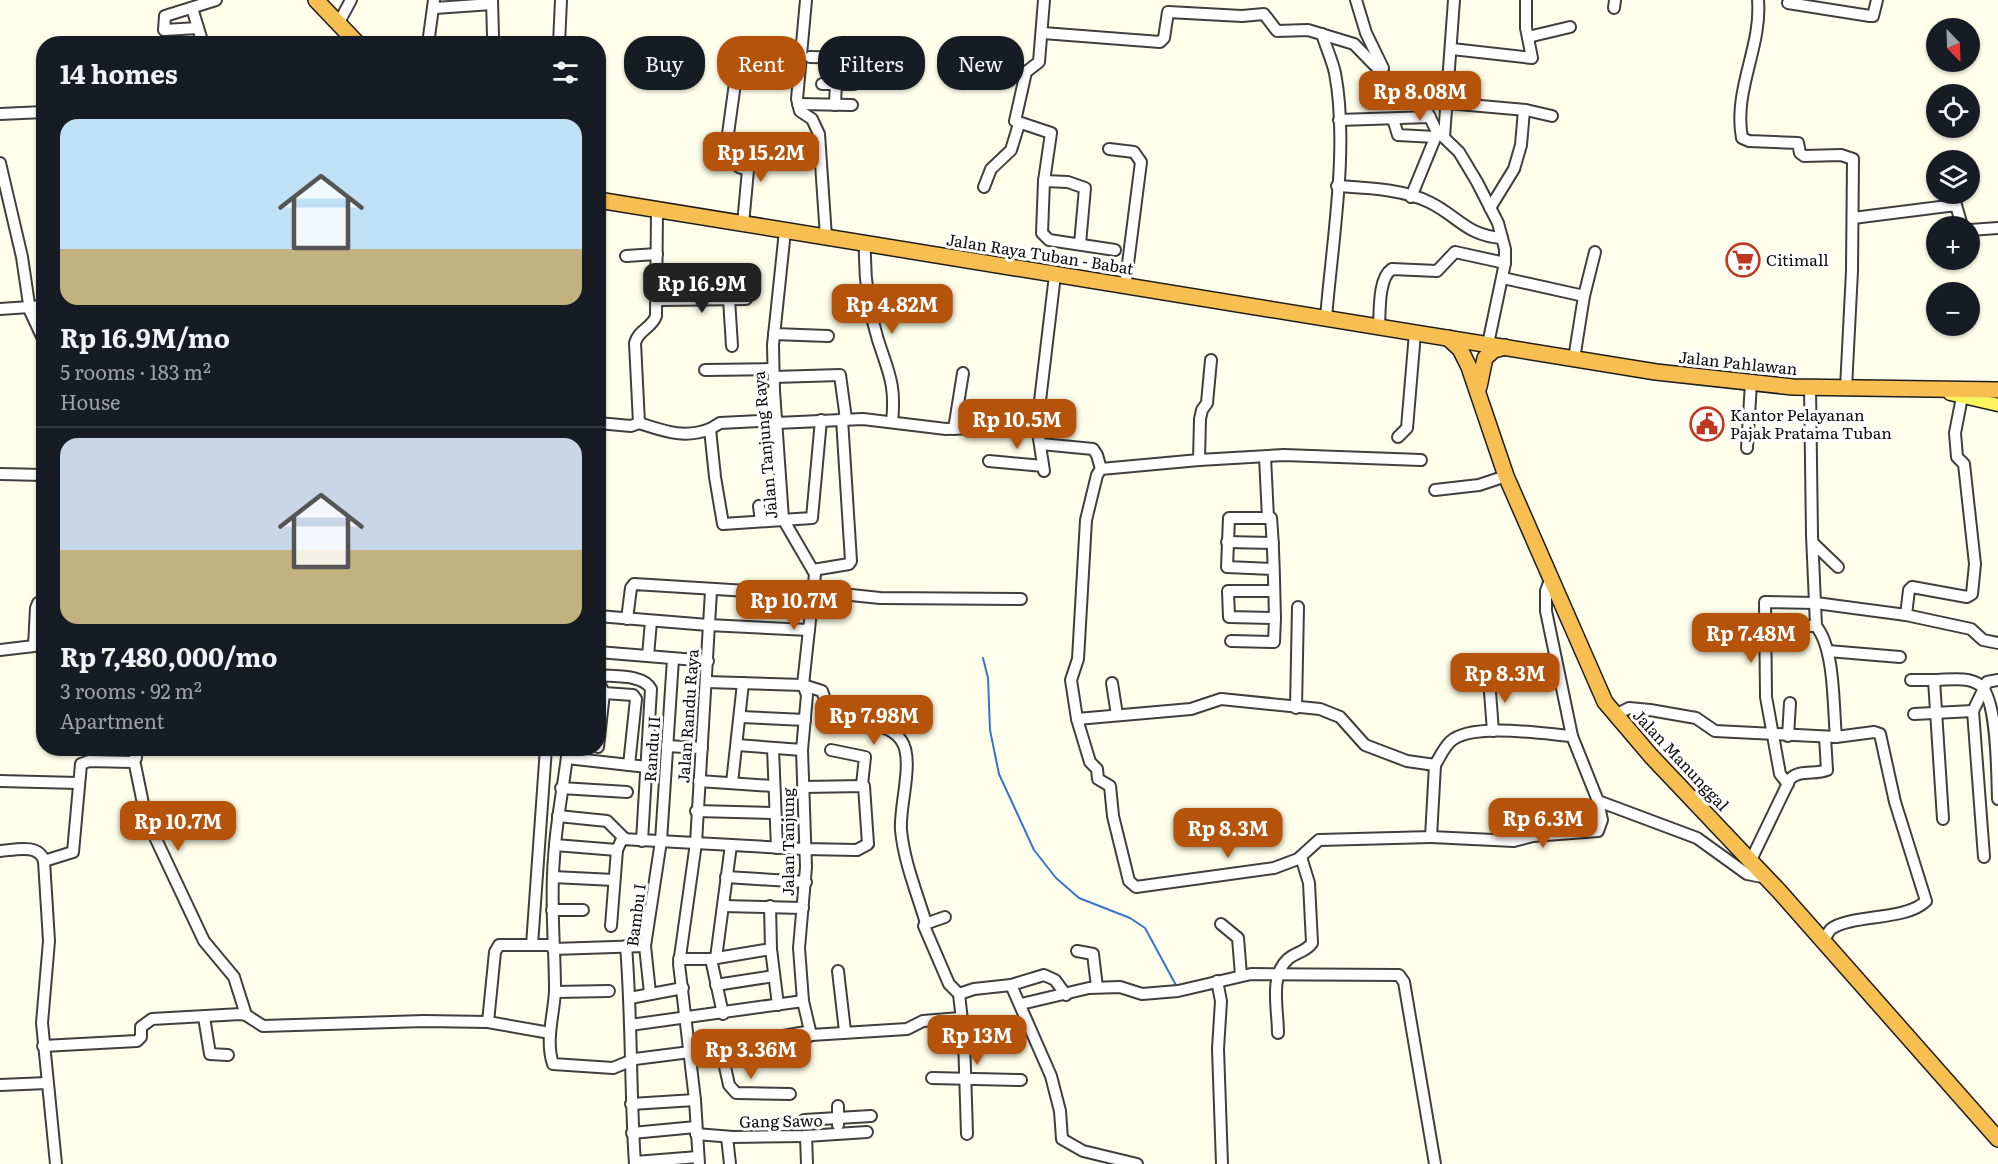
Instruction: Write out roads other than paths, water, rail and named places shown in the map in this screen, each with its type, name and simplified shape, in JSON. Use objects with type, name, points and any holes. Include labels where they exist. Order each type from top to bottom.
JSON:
[{"type":"highway","points":[[316,0],[350,36]]},
{"type":"highway","name":"Jalan Raya Tuban - Babat","points":[[606,201],[1482,343]]},
{"type":"highway","name":"Jalan Manunggal","points":[[1448,338],[1466,361],[1486,425],[1506,476],[1600,694],[1615,715],[1751,860],[1998,1138]]},
{"type":"highway","name":"Jalan Pahlawan","points":[[1482,343],[1656,372],[1751,384],[1932,391]]},
{"type":"highway","points":[[1479,398],[1483,360],[1494,350],[1505,347]]},
{"type":"highway","points":[[1932,391],[1998,390]]},
{"type":"main road","name":"Jalan Pahlawan","points":[[1932,391],[1998,405]]},
{"type":"street","points":[[198,28],[164,30],[166,15],[216,0]]},
{"type":"street","points":[[338,24],[351,0]]},
{"type":"street","points":[[559,36],[561,0]]},
{"type":"street","points":[[803,36],[807,0]]},
{"type":"street","points":[[1044,0],[1039,62],[1025,75],[1015,115],[1015,121],[1019,124],[1051,133],[1044,181],[1044,236],[1049,240],[1115,250]]},
{"type":"street","points":[[1042,33],[1160,42],[1164,38],[1168,0]]},
{"type":"street","points":[[1356,0],[1366,33],[1390,81]]},
{"type":"street","points":[[1411,197],[1439,135],[1447,103],[1454,0]]},
{"type":"street","points":[[1452,49],[1532,58],[1528,37],[1526,0]]},
{"type":"street","points":[[1758,0],[1757,40],[1744,82],[1742,138],[1749,141],[1798,143],[1800,153],[1804,156],[1851,157],[1853,218],[1846,388]]},
{"type":"street","points":[[1788,3],[1873,16],[1877,0]]},
{"type":"street","points":[[429,36],[434,4],[492,2],[493,36]]},
{"type":"street","points":[[192,8],[200,36]]},
{"type":"street","points":[[1168,12],[1242,16],[1264,14],[1277,32],[1308,30],[1322,34],[1358,47],[1390,81],[1423,103],[1439,135],[1468,164],[1491,208],[1502,238],[1505,263],[1503,278],[1482,343]]},
{"type":"street","points":[[1528,37],[1570,27]]},
{"type":"street","points":[[1322,34],[1335,73],[1339,120],[1337,186],[1326,318]]},
{"type":"street","points":[[810,57],[818,57]]},
{"type":"street","points":[[724,163],[734,90]]},
{"type":"street","points":[[798,90],[798,104],[802,115],[812,119]]},
{"type":"street","points":[[835,105],[836,90]]},
{"type":"street","points":[[1447,103],[1524,110],[1552,116]]},
{"type":"street","points":[[798,104],[852,105]]},
{"type":"street","points":[[813,104],[812,119],[819,134],[822,164],[826,237]]},
{"type":"street","points":[[1491,208],[1515,169],[1521,145],[1524,110]]},
{"type":"street","points":[[0,114],[36,112]]},
{"type":"street","points":[[1339,120],[1430,117]]},
{"type":"street","points":[[1393,119],[1394,130],[1398,135],[1439,135]]},
{"type":"street","points":[[984,187],[991,169],[1011,150],[1019,124]]},
{"type":"street","points":[[1109,149],[1134,152],[1141,162],[1125,287]]},
{"type":"street","points":[[739,167],[748,170],[743,224]]},
{"type":"street","points":[[1,168],[30,307],[36,322]]},
{"type":"street","points":[[1044,181],[1068,182],[1086,188],[1080,244]]},
{"type":"street","points":[[1337,186],[1376,190],[1429,202],[1478,235],[1502,238]]},
{"type":"street","points":[[1853,218],[1957,205],[1960,216]]},
{"type":"street","points":[[639,423],[635,343],[642,330],[655,320],[657,210]]},
{"type":"street","points":[[1980,229],[1998,228]]},
{"type":"street","name":"Jalan Tanjung Raya","points":[[785,231],[774,334],[773,373],[783,519],[813,570]]},
{"type":"street","points":[[865,243],[864,270],[867,297],[894,387],[892,422]]},
{"type":"street","points":[[1382,328],[1383,285],[1388,271],[1398,267],[1437,271],[1455,252],[1505,263]]},
{"type":"street","points":[[1574,359],[1584,296],[1595,252]]},
{"type":"street","points":[[626,256],[657,254]]},
{"type":"street","points":[[988,461],[1044,469],[1037,426],[1055,275]]},
{"type":"street","points":[[1503,278],[1584,296]]},
{"type":"street","points":[[729,299],[732,346]]},
{"type":"street","points":[[657,300],[746,299]]},
{"type":"street","points":[[0,309],[36,307]]},
{"type":"street","points":[[1398,437],[1407,425],[1415,333]]},
{"type":"street","points":[[774,334],[828,336]]},
{"type":"street","points":[[1199,460],[1200,419],[1202,410],[1208,403],[1211,360]]},
{"type":"street","points":[[705,370],[840,375],[851,561],[849,564],[813,570],[813,593],[803,685]]},
{"type":"street","points":[[954,429],[963,373]]},
{"type":"street","points":[[1747,448],[1751,384]]},
{"type":"street","points":[[1751,860],[1788,784],[1797,774],[1819,773],[1827,770],[1831,737],[1828,651],[1824,636],[1816,626],[1810,387]]},
{"type":"street","points":[[1906,615],[1909,590],[1912,587],[1967,597],[1972,594],[1975,564],[1964,464],[1956,457],[1955,433],[1962,396]]},
{"type":"street","points":[[606,424],[632,426],[639,423],[687,435],[710,429],[720,423],[844,419],[954,429],[1037,426]]},
{"type":"street","points":[[710,429],[721,521],[726,524],[810,519],[813,515],[821,420]]},
{"type":"street","points":[[1041,444],[1093,449],[1101,469],[1086,520],[1078,659],[1071,680],[1077,719],[1090,762],[1097,769],[1098,780],[1110,786],[1113,816],[1130,881],[1134,887],[1274,868],[1301,856],[1319,840],[1431,837],[1514,841],[1541,835],[1598,831],[1602,820],[1598,801],[1572,736],[1546,611],[1546,591],[1550,580]]},
{"type":"street","points":[[1101,469],[1199,460],[1305,455],[1421,460]]},
{"type":"street","points":[[1231,641],[1272,642],[1276,636],[1271,519],[1268,518],[1265,457]]},
{"type":"street","points":[[0,474],[36,475]]},
{"type":"street","points":[[1435,490],[1479,485],[1506,476]]},
{"type":"street","points":[[759,506],[761,521]]},
{"type":"street","points":[[1268,518],[1229,518],[1228,568],[1273,569]]},
{"type":"street","points":[[1227,542],[1272,543]]},
{"type":"street","points":[[1813,543],[1838,567]]},
{"type":"street","points":[[627,619],[631,588],[634,584],[711,591],[1021,600]]},
{"type":"street","name":"Jalan Randu Raya","points":[[698,1161],[695,1100],[680,959],[696,843],[696,811],[707,682],[711,591]]},
{"type":"street","points":[[1274,591],[1228,591],[1228,614],[1232,618],[1275,618]]},
{"type":"street","points":[[1788,784],[1780,776],[1766,697],[1766,601],[1816,603],[1906,615],[1971,629],[1983,640],[1998,643]]},
{"type":"street","points":[[1296,708],[1298,607]]},
{"type":"street","points":[[0,650],[34,646],[36,608]]},
{"type":"street","points":[[606,617],[708,626],[809,630]]},
{"type":"street","points":[[648,656],[651,621]]},
{"type":"street","points":[[1765,626],[1816,626]]},
{"type":"street","points":[[1276,636],[1296,636]]},
{"type":"street","points":[[1828,651],[1900,657]]},
{"type":"street","points":[[606,653],[708,661]]},
{"type":"street","name":"Randu II","points":[[661,842],[673,659]]},
{"type":"street","points":[[606,676],[645,682],[651,689],[642,841]]},
{"type":"street","points":[[1489,679],[1493,731]]},
{"type":"street","points":[[1984,857],[1973,711],[1989,685],[1997,679]]},
{"type":"street","points":[[1911,680],[1969,680],[1986,692],[1993,710],[1998,799]]},
{"type":"street","points":[[1934,680],[1943,819]]},
{"type":"street","points":[[707,682],[803,685],[822,691],[827,707],[835,716],[885,728],[901,738],[905,746],[901,829],[906,859],[926,923],[924,926],[949,984],[959,994],[966,1081],[967,1134]]},
{"type":"street","points":[[732,783],[741,717],[742,683]]},
{"type":"street","points":[[1112,683],[1117,715]]},
{"type":"street","name":"Jalan Tanjung","points":[[803,685],[807,695],[802,750],[806,882],[799,948],[803,1001],[811,1035]]},
{"type":"street","points":[[606,693],[633,695],[636,699],[629,765]]},
{"type":"street","points":[[1077,719],[1191,709],[1221,699],[1332,712],[1346,723],[1365,745],[1407,761],[1435,765]]},
{"type":"street","points":[[1788,736],[1790,704]]},
{"type":"street","points":[[1615,715],[1629,708],[1650,710],[1696,718],[1715,731],[1831,737],[1874,732],[1880,734],[1895,802],[1926,901],[1882,917],[1831,929],[1824,941]]},
{"type":"street","points":[[1914,714],[1973,711]]},
{"type":"street","points":[[741,717],[805,720]]},
{"type":"street","points":[[1431,837],[1435,765],[1451,741],[1458,737],[1493,731],[1572,736]]},
{"type":"street","points":[[737,745],[802,750]]},
{"type":"street","points":[[667,746],[702,748]]},
{"type":"street","points":[[773,748],[777,848]]},
{"type":"street","points":[[831,750],[865,757],[862,785]]},
{"type":"street","points":[[135,756],[146,818],[204,941],[234,977],[246,1015]]},
{"type":"street","points":[[532,945],[545,756]]},
{"type":"street","points":[[567,756],[561,788],[553,877],[555,992],[550,1033],[552,1061],[555,1065],[606,1069],[635,1059],[722,1053],[811,1035],[845,1031],[907,1029],[923,1021],[960,1018]]},
{"type":"street","points":[[579,756],[597,761],[647,766]]},
{"type":"street","points":[[597,756],[597,761]]},
{"type":"street","points":[[44,861],[73,852],[80,767],[84,763],[128,763],[134,760]]},
{"type":"street","points":[[0,781],[78,783]]},
{"type":"street","points":[[699,781],[773,786]]},
{"type":"street","points":[[558,816],[607,821],[624,838],[642,841],[804,849],[857,850],[866,848],[868,844],[866,788],[862,785],[803,787]]},
{"type":"street","points":[[561,788],[627,792]]},
{"type":"street","points":[[1598,801],[1697,838],[1747,874],[1768,879]]},
{"type":"street","points":[[696,811],[775,813]]},
{"type":"street","points":[[611,926],[618,843],[624,838]]},
{"type":"street","name":"Bambu I","points":[[650,993],[645,946],[661,842]]},
{"type":"street","points":[[555,845],[617,850]]},
{"type":"street","points":[[723,1014],[716,985],[714,958],[731,845]]},
{"type":"street","points":[[0,851],[35,850],[44,861],[49,941],[43,1005],[44,1046],[56,1164]]},
{"type":"street","points":[[1278,1033],[1277,974],[1287,960],[1307,950],[1312,943],[1309,883],[1301,856]]},
{"type":"street","points":[[553,877],[614,880]]},
{"type":"street","points":[[726,877],[806,882]]},
{"type":"street","points":[[723,906],[803,908]]},
{"type":"street","points":[[770,906],[771,949],[778,1005]]},
{"type":"street","points":[[552,910],[583,910]]},
{"type":"street","points":[[926,923],[945,917]]},
{"type":"street","points":[[1221,924],[1238,938],[1241,975]]},
{"type":"street","points":[[489,1022],[497,948],[501,943],[553,947],[645,946]]},
{"type":"street","points":[[626,946],[630,998],[631,1104],[635,1163],[698,1161]]},
{"type":"street","points":[[680,959],[714,958],[771,949]]},
{"type":"street","points":[[1077,951],[1093,954],[1096,987]]},
{"type":"street","points":[[838,971],[845,1031]]},
{"type":"street","points":[[1021,1004],[1096,987],[1120,987],[1142,994],[1178,991],[1241,975],[1397,974],[1402,978],[1435,1164]]},
{"type":"street","points":[[959,994],[974,989],[1011,986],[1044,975],[1055,980],[1066,995]]},
{"type":"street","points":[[716,985],[774,976]]},
{"type":"street","points":[[1217,981],[1221,1001],[1218,1049],[1222,1164]]},
{"type":"street","points":[[1011,986],[1021,1004],[1056,1090],[1062,1139],[1083,1151],[1137,1164]]},
{"type":"street","points":[[630,998],[683,988]]},
{"type":"street","points":[[555,992],[609,991]]},
{"type":"street","points":[[630,1025],[723,1014],[803,1001]]},
{"type":"street","points":[[44,1046],[137,1041],[141,1037],[141,1027],[152,1019],[246,1015],[263,1026],[424,1021],[489,1022],[550,1033]]},
{"type":"street","points":[[204,1017],[209,1053],[217,1056],[228,1055]]},
{"type":"street","points":[[690,1055],[806,1032],[811,1035]]},
{"type":"street","points":[[722,1053],[729,1085],[736,1093],[790,1094]]},
{"type":"street","points":[[932,1078],[966,1081],[1022,1080]]},
{"type":"street","points":[[0,1085],[47,1083]]},
{"type":"street","points":[[631,1104],[695,1100]]},
{"type":"street","points":[[837,1134],[838,1106]]},
{"type":"street","points":[[804,1120],[871,1116]]},
{"type":"street","name":"Gang Sawo","points":[[632,1133],[696,1131],[728,1137],[806,1136],[867,1132]]},
{"type":"street","points":[[806,1136],[807,1164]]},
{"type":"street","points":[[728,1137],[730,1164]]},
{"type":"waterway","points":[[983,658],[988,678],[990,730],[999,774],[1034,850],[1056,878],[1079,898],[1130,918],[1145,928],[1177,987]]},
{"type":"place","name":"Citimall","points":[[1743,260]]},
{"type":"place","name":"Kantor Pelayanan Pajak Pratama Tuban","points":[[1707,424]]}]
